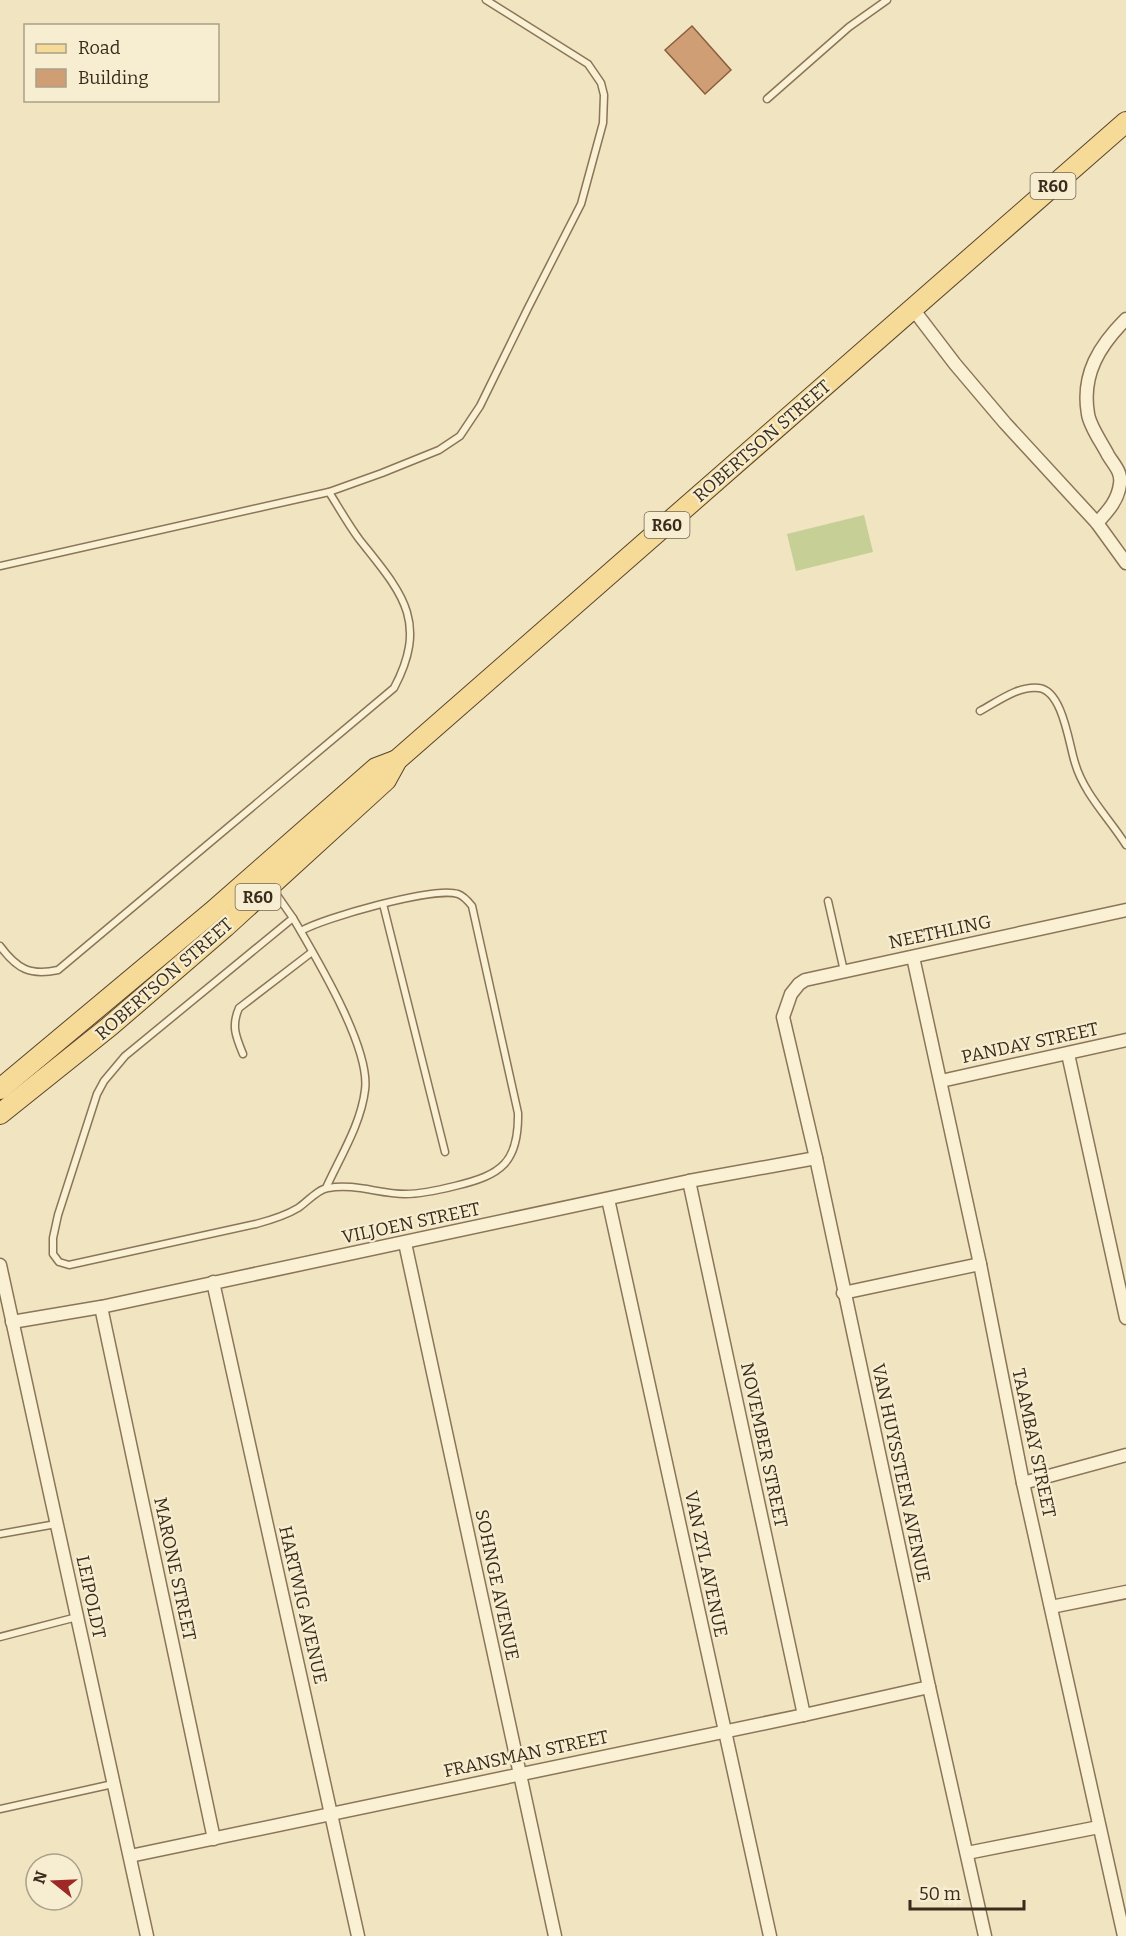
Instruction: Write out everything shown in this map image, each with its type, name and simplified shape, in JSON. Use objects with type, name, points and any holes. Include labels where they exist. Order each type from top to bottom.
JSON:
[{"type":"main road","name":"ROBERTSON STREET","points":[[0,1114],[110,1026],[264,878],[386,780],[397,760],[1126,122]]},
{"type":"main road","name":"ROBERTSON STREET","points":[[0,1089],[212,912],[264,878]]},
{"type":"street","points":[[913,309],[955,364],[1005,423],[1097,523],[1126,563]]},
{"type":"street","points":[[1097,523],[1113,505],[1120,480],[1118,470],[1088,416],[1087,392],[1092,364],[1112,333],[1126,319]]},
{"type":"street","name":"NEETHLING","points":[[783,1017],[791,994],[799,984],[806,980],[1126,910]]},
{"type":"street","name":"TAAMBAY STREET","points":[[913,957],[980,1264],[1023,1483],[1124,1936]]},
{"type":"street","name":"VAN HUYSSTEEN AVENUE","points":[[783,1017],[816,1158],[843,1293],[985,1936]]},
{"type":"street","name":"PANDAY STREET","points":[[941,1081],[1126,1040]]},
{"type":"street","points":[[1068,1054],[1126,1318]]},
{"type":"street","name":"VILJOEN STREET","points":[[12,1322],[101,1307],[688,1181],[816,1158]]},
{"type":"street","name":"NOVEMBER STREET","points":[[688,1181],[804,1715]]},
{"type":"street","name":"VAN ZYL AVENUE","points":[[608,1199],[770,1936]]},
{"type":"street","name":"SOHNGE AVENUE","points":[[405,1243],[555,1936]]},
{"type":"street","points":[[843,1293],[980,1264]]},
{"type":"street","name":"LEIPOLDT","points":[[1,1270],[147,1936]]},
{"type":"street","name":"HARTWIG AVENUE","points":[[213,1282],[358,1936]]},
{"type":"street","name":"MARONE STREET","points":[[101,1307],[214,1839]]},
{"type":"street","points":[[1023,1483],[1126,1455]]},
{"type":"street","points":[[1051,1607],[1126,1592]]},
{"type":"street","name":"FRANSMAN STREET","points":[[130,1856],[929,1687]]},
{"type":"street","points":[[967,1853],[1099,1827]]},
{"type":"lane","points":[[0,566],[329,492],[382,474],[439,450],[460,436],[480,406],[581,204],[603,123],[602,83],[588,64],[486,0]]},
{"type":"lane","points":[[767,99],[849,27],[888,0]]},
{"type":"lane","points":[[0,946],[11,961],[26,969],[34,972],[58,970],[394,687],[403,670],[411,628],[401,594],[352,530],[329,492]]},
{"type":"lane","points":[[980,711],[1012,693],[1041,688],[1051,694],[1059,705],[1076,767],[1083,783],[1126,845]]},
{"type":"lane","points":[[264,878],[293,918],[301,931],[355,1035],[364,1064],[366,1088],[361,1110],[326,1188],[300,1207],[280,1217],[256,1224],[69,1265],[59,1262],[53,1254],[52,1238],[97,1094],[104,1081],[125,1056],[293,918]]},
{"type":"lane","points":[[301,931],[327,919],[383,904],[432,893],[459,894],[472,906],[518,1113],[519,1133],[512,1152],[504,1166],[491,1176],[438,1190],[405,1194],[359,1186],[326,1188]]},
{"type":"lane","points":[[828,901],[844,971]]},
{"type":"lane","points":[[383,904],[445,1152]]},
{"type":"lane","points":[[243,1054],[234,1032],[234,1019],[239,1008],[312,952]]},
{"type":"lane","points":[[0,1534],[57,1524]]},
{"type":"lane","points":[[0,1637],[77,1617]]},
{"type":"lane","points":[[0,1809],[114,1784]]},
{"type":"green space","points":[[864,515],[873,552],[796,571],[787,534]]},
{"type":"building","points":[[692,26],[731,70],[705,94],[665,50]]}]
